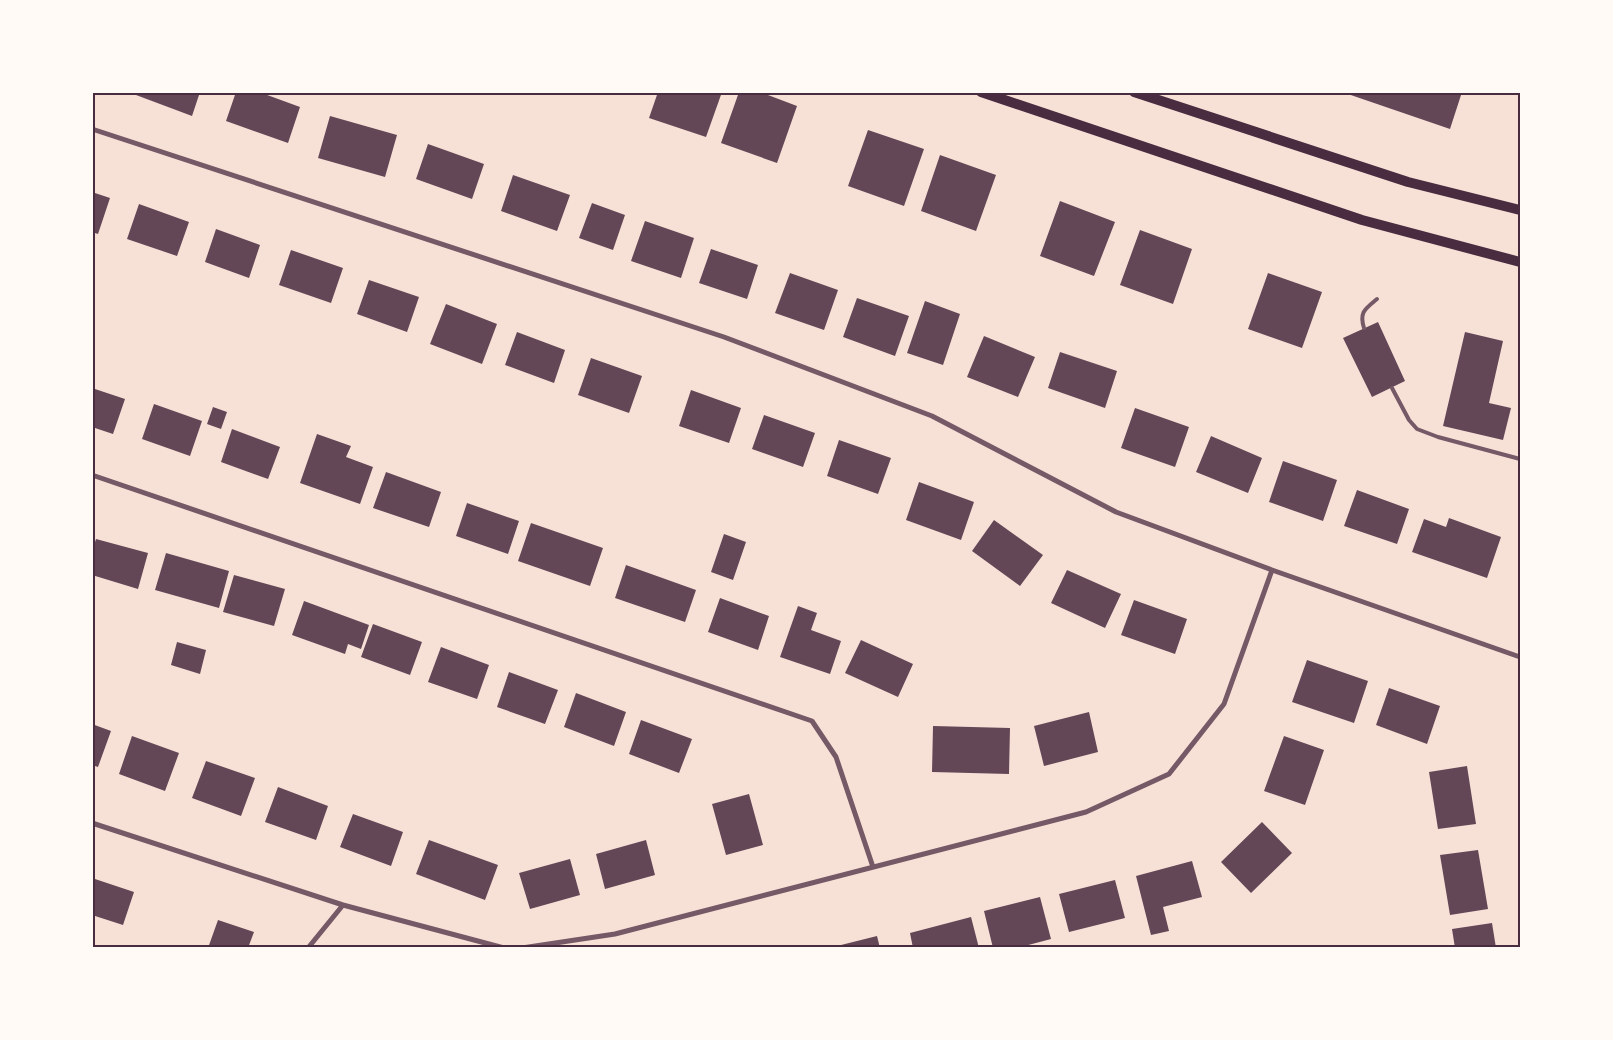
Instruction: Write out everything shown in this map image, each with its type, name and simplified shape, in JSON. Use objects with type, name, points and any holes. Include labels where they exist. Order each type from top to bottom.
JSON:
[{"type":"main road","points":[[981,92],[1354,217],[1520,262]]},
{"type":"main road","points":[[1134,92],[1408,182],[1520,210]]},
{"type":"street","points":[[92,129],[724,337],[932,416],[1116,512],[1272,570],[1520,657]]},
{"type":"street","points":[[92,475],[812,721],[836,756],[873,868]]},
{"type":"street","points":[[522,948],[615,934],[1086,812],[1169,774],[1224,704],[1272,570]]},
{"type":"street","points":[[92,823],[343,905],[504,948]]},
{"type":"street","points":[[308,948],[343,905]]},
{"type":"lane","points":[[1364,328],[1362,314],[1377,299]]},
{"type":"lane","points":[[1392,388],[1409,420],[1417,429],[1438,437],[1520,459]]},
{"type":"building","points":[[128,92],[200,92],[192,116]]},
{"type":"building","points":[[236,92],[259,92],[300,107],[288,143],[226,121]]},
{"type":"building","points":[[658,92],[722,92],[706,137],[649,118]]},
{"type":"building","points":[[739,92],[760,92],[797,106],[777,163],[721,143]]},
{"type":"building","points":[[1342,92],[1462,92],[1450,129]]},
{"type":"building","points":[[330,116],[397,135],[385,177],[318,158]]},
{"type":"building","points":[[868,130],[924,149],[904,206],[848,186]]},
{"type":"building","points":[[428,144],[484,164],[472,199],[416,179]]},
{"type":"building","points":[[940,155],[996,175],[976,231],[921,211]]},
{"type":"building","points":[[513,175],[570,195],[557,231],[501,211]]},
{"type":"building","points":[[92,192],[110,198],[98,234],[92,232]]},
{"type":"building","points":[[1060,201],[1115,222],[1094,276],[1040,256]]},
{"type":"building","points":[[592,203],[625,215],[613,250],[579,238]]},
{"type":"building","points":[[139,204],[189,222],[177,256],[127,239]]},
{"type":"building","points":[[645,221],[694,238],[681,278],[631,261]]},
{"type":"building","points":[[216,229],[260,245],[249,278],[205,262]]},
{"type":"building","points":[[1140,230],[1192,249],[1173,304],[1120,285]]},
{"type":"building","points":[[711,249],[758,265],[747,299],[699,283]]},
{"type":"building","points":[[291,250],[343,268],[331,303],[279,285]]},
{"type":"building","points":[[790,273],[838,290],[824,330],[775,313]]},
{"type":"building","points":[[1268,273],[1322,292],[1302,348],[1248,329]]},
{"type":"building","points":[[369,280],[419,297],[407,332],[357,314]]},
{"type":"building","points":[[857,298],[909,316],[895,356],[843,337]]},
{"type":"building","points":[[925,301],[960,314],[943,365],[907,353]]},
{"type":"building","points":[[446,304],[497,324],[482,364],[430,344]]},
{"type":"building","points":[[1378,322],[1405,381],[1372,397],[1343,338]]},
{"type":"building","points":[[517,332],[565,350],[554,383],[505,365]]},
{"type":"building","points":[[1465,332],[1503,341],[1489,403],[1511,408],[1503,440],[1443,426]]},
{"type":"building","points":[[984,336],[1035,357],[1018,397],[967,377]]},
{"type":"building","points":[[1060,352],[1117,371],[1105,408],[1048,388]]},
{"type":"building","points":[[591,358],[642,376],[629,413],[578,395]]},
{"type":"building","points":[[92,388],[125,399],[113,434],[92,427]]},
{"type":"building","points":[[691,390],[741,408],[729,443],[679,426]]},
{"type":"building","points":[[154,404],[202,421],[190,456],[142,439]]},
{"type":"building","points":[[213,407],[227,412],[221,429],[207,424]]},
{"type":"building","points":[[1135,408],[1189,427],[1175,467],[1121,448]]},
{"type":"building","points":[[764,415],[815,433],[803,467],[752,449]]},
{"type":"building","points":[[232,429],[280,447],[268,479],[221,462]]},
{"type":"building","points":[[317,434],[351,446],[346,457],[373,467],[360,504],[300,483]]},
{"type":"building","points":[[1211,436],[1262,458],[1248,493],[1196,472]]},
{"type":"building","points":[[839,440],[891,458],[878,494],[827,476]]},
{"type":"building","points":[[1283,461],[1337,480],[1323,521],[1269,502]]},
{"type":"building","points":[[386,472],[441,492],[429,527],[373,508]]},
{"type":"building","points":[[919,482],[974,502],[961,540],[906,520]]},
{"type":"building","points":[[1357,490],[1409,509],[1397,544],[1344,526]]},
{"type":"building","points":[[467,503],[519,521],[508,554],[456,536]]},
{"type":"building","points":[[1449,518],[1501,537],[1487,578],[1412,552],[1424,519],[1446,527]]},
{"type":"building","points":[[994,520],[1043,555],[1020,586],[972,551]]},
{"type":"building","points":[[531,523],[603,548],[590,586],[518,561]]},
{"type":"building","points":[[724,534],[746,542],[733,580],[711,572]]},
{"type":"building","points":[[96,539],[148,553],[138,589],[92,575],[92,552]]},
{"type":"building","points":[[166,553],[229,571],[219,608],[155,590]]},
{"type":"building","points":[[626,565],[696,590],[685,622],[615,598]]},
{"type":"building","points":[[1067,570],[1121,594],[1105,628],[1051,603]]},
{"type":"building","points":[[234,575],[285,589],[274,626],[223,612]]},
{"type":"building","points":[[720,598],[769,616],[758,650],[708,632]]},
{"type":"building","points":[[1134,600],[1187,619],[1175,654],[1121,635]]},
{"type":"building","points":[[304,601],[369,625],[361,649],[348,644],[345,654],[292,635]]},
{"type":"building","points":[[798,606],[817,613],[811,630],[841,641],[830,674],[780,657]]},
{"type":"building","points":[[373,624],[422,642],[410,675],[361,657]]},
{"type":"building","points":[[861,640],[913,664],[898,697],[845,673]]},
{"type":"building","points":[[177,642],[206,650],[200,674],[171,665]]},
{"type":"building","points":[[441,647],[489,665],[477,699],[428,682]]},
{"type":"building","points":[[1307,660],[1368,681],[1354,723],[1292,702]]},
{"type":"building","points":[[509,672],[558,690],[545,724],[497,707]]},
{"type":"building","points":[[1389,688],[1440,706],[1427,744],[1376,725]]},
{"type":"building","points":[[576,693],[626,712],[614,746],[564,727]]},
{"type":"building","points":[[1089,712],[1098,752],[1044,766],[1034,726]]},
{"type":"building","points":[[641,720],[692,739],[679,773],[629,754]]},
{"type":"building","points":[[92,724],[111,731],[98,767],[92,765]]},
{"type":"building","points":[[933,726],[1010,728],[1009,774],[932,772]]},
{"type":"building","points":[[132,736],[179,753],[165,791],[119,774]]},
{"type":"building","points":[[1284,736],[1324,750],[1305,805],[1264,791]]},
{"type":"building","points":[[206,761],[255,778],[241,816],[192,798]]},
{"type":"building","points":[[1467,766],[1476,824],[1438,829],[1429,772]]},
{"type":"building","points":[[278,787],[328,806],[316,840],[265,822]]},
{"type":"building","points":[[749,794],[763,845],[726,855],[712,804]]},
{"type":"building","points":[[353,814],[403,832],[391,866],[340,847]]},
{"type":"building","points":[[1262,822],[1292,853],[1251,893],[1221,862]]},
{"type":"building","points":[[429,840],[498,865],[485,900],[416,874]]},
{"type":"building","points":[[646,840],[655,875],[605,889],[596,854]]},
{"type":"building","points":[[1478,850],[1488,909],[1450,915],[1440,855]]},
{"type":"building","points":[[570,859],[580,895],[530,909],[519,873]]},
{"type":"building","points":[[1192,861],[1202,897],[1163,907],[1169,931],[1151,935],[1136,876]]},
{"type":"building","points":[[92,878],[134,892],[123,925],[92,915]]},
{"type":"building","points":[[1115,880],[1125,918],[1069,932],[1059,894]]},
{"type":"building","points":[[1040,897],[1051,939],[1017,948],[993,948],[984,911]]},
{"type":"building","points":[[971,917],[979,948],[913,948],[910,933]]},
{"type":"building","points":[[218,920],[254,932],[248,948],[208,948]]},
{"type":"building","points":[[1492,923],[1496,948],[1455,948],[1452,929]]},
{"type":"building","points":[[877,936],[880,948],[833,948],[833,947]]}]
